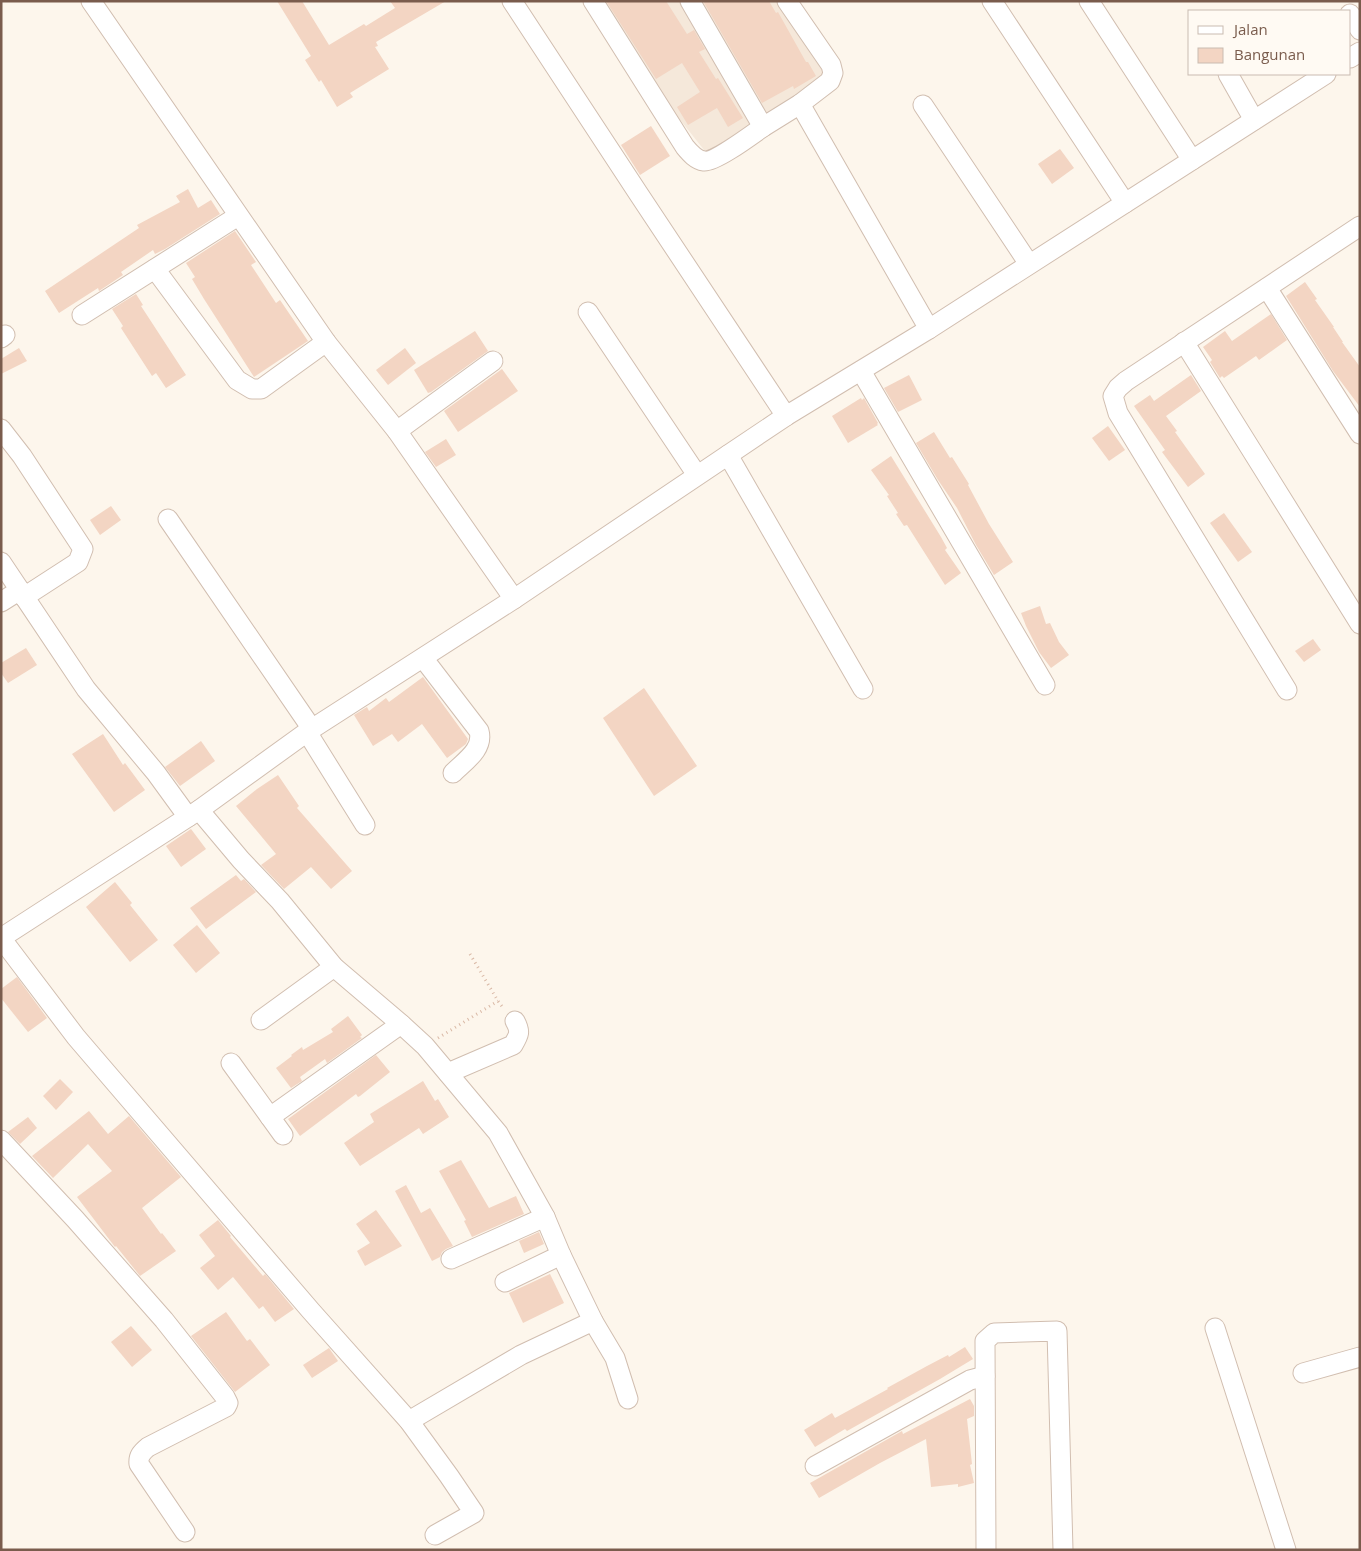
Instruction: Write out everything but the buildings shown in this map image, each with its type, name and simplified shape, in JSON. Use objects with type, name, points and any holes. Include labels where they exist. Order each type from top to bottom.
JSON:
[{"type":"street","points":[[91,1],[326,342],[397,431],[514,599]]},
{"type":"street","points":[[512,1],[786,416]]},
{"type":"street","points":[[593,1],[684,147],[693,156],[703,161],[714,159],[800,104],[830,81],[833,73],[831,65],[787,1]]},
{"type":"street","points":[[690,1],[763,127]]},
{"type":"street","points":[[992,1],[1125,203]]},
{"type":"street","points":[[1088,1],[1192,160]]},
{"type":"street","points":[[1351,15],[1360,30]]},
{"type":"street","points":[[1229,75],[1254,120]]},
{"type":"street","points":[[435,1535],[474,1513],[450,1476],[408,1421],[76,1037],[1,938],[193,814],[310,730],[514,599],[786,416],[929,329],[1324,75]]},
{"type":"street","points":[[800,104],[929,329]]},
{"type":"street","points":[[923,105],[1029,264]]},
{"type":"street","points":[[82,315],[238,216]]},
{"type":"street","points":[[1288,690],[1118,413],[1113,396],[1126,381],[1360,226]]},
{"type":"street","points":[[155,269],[237,380],[252,389],[260,389],[326,342]]},
{"type":"street","points":[[1267,288],[1360,434]]},
{"type":"street","points":[[588,312],[697,475]]},
{"type":"street","points":[[1184,342],[1360,624]]},
{"type":"street","points":[[397,431],[493,361]]},
{"type":"street","points":[[861,371],[1046,686]]},
{"type":"street","points":[[1,429],[27,464],[83,549],[78,562],[22,593],[1,602]]},
{"type":"street","points":[[728,454],[863,689]]},
{"type":"street","points":[[168,519],[310,730],[365,825]]},
{"type":"street","points":[[1,562],[86,689],[156,774],[280,901],[334,967],[425,1046],[498,1133],[545,1217],[561,1256],[593,1321],[614,1358],[628,1399]]},
{"type":"street","points":[[423,658],[479,731],[481,737],[475,751],[453,773]]},
{"type":"street","points":[[262,1020],[334,967]]},
{"type":"street","points":[[448,1073],[513,1045],[519,1035],[519,1028],[515,1021]]},
{"type":"street","points":[[270,1117],[401,1024]]},
{"type":"street","points":[[232,1064],[283,1134]]},
{"type":"street","points":[[1,1140],[75,1219],[164,1320],[226,1397],[228,1402],[226,1407],[148,1447],[142,1451],[139,1459],[140,1464],[185,1532]]},
{"type":"street","points":[[451,1259],[545,1217]]},
{"type":"street","points":[[505,1282],[561,1256]]},
{"type":"street","points":[[408,1421],[521,1355],[593,1321]]},
{"type":"street","points":[[1215,1328],[1286,1550]]},
{"type":"street","points":[[986,1550],[985,1342],[994,1333],[1056,1331],[1063,1550]]},
{"type":"street","points":[[1303,1373],[1360,1357]]},
{"type":"street","points":[[815,1466],[970,1380],[986,1376]]},
{"type":"path","points":[[470,954],[498,1001],[515,1021]]},
{"type":"path","points":[[425,1046],[498,1001]]},
{"type":"shaded area","points":[[586,1],[783,1],[832,76],[756,120],[712,160]]}]
